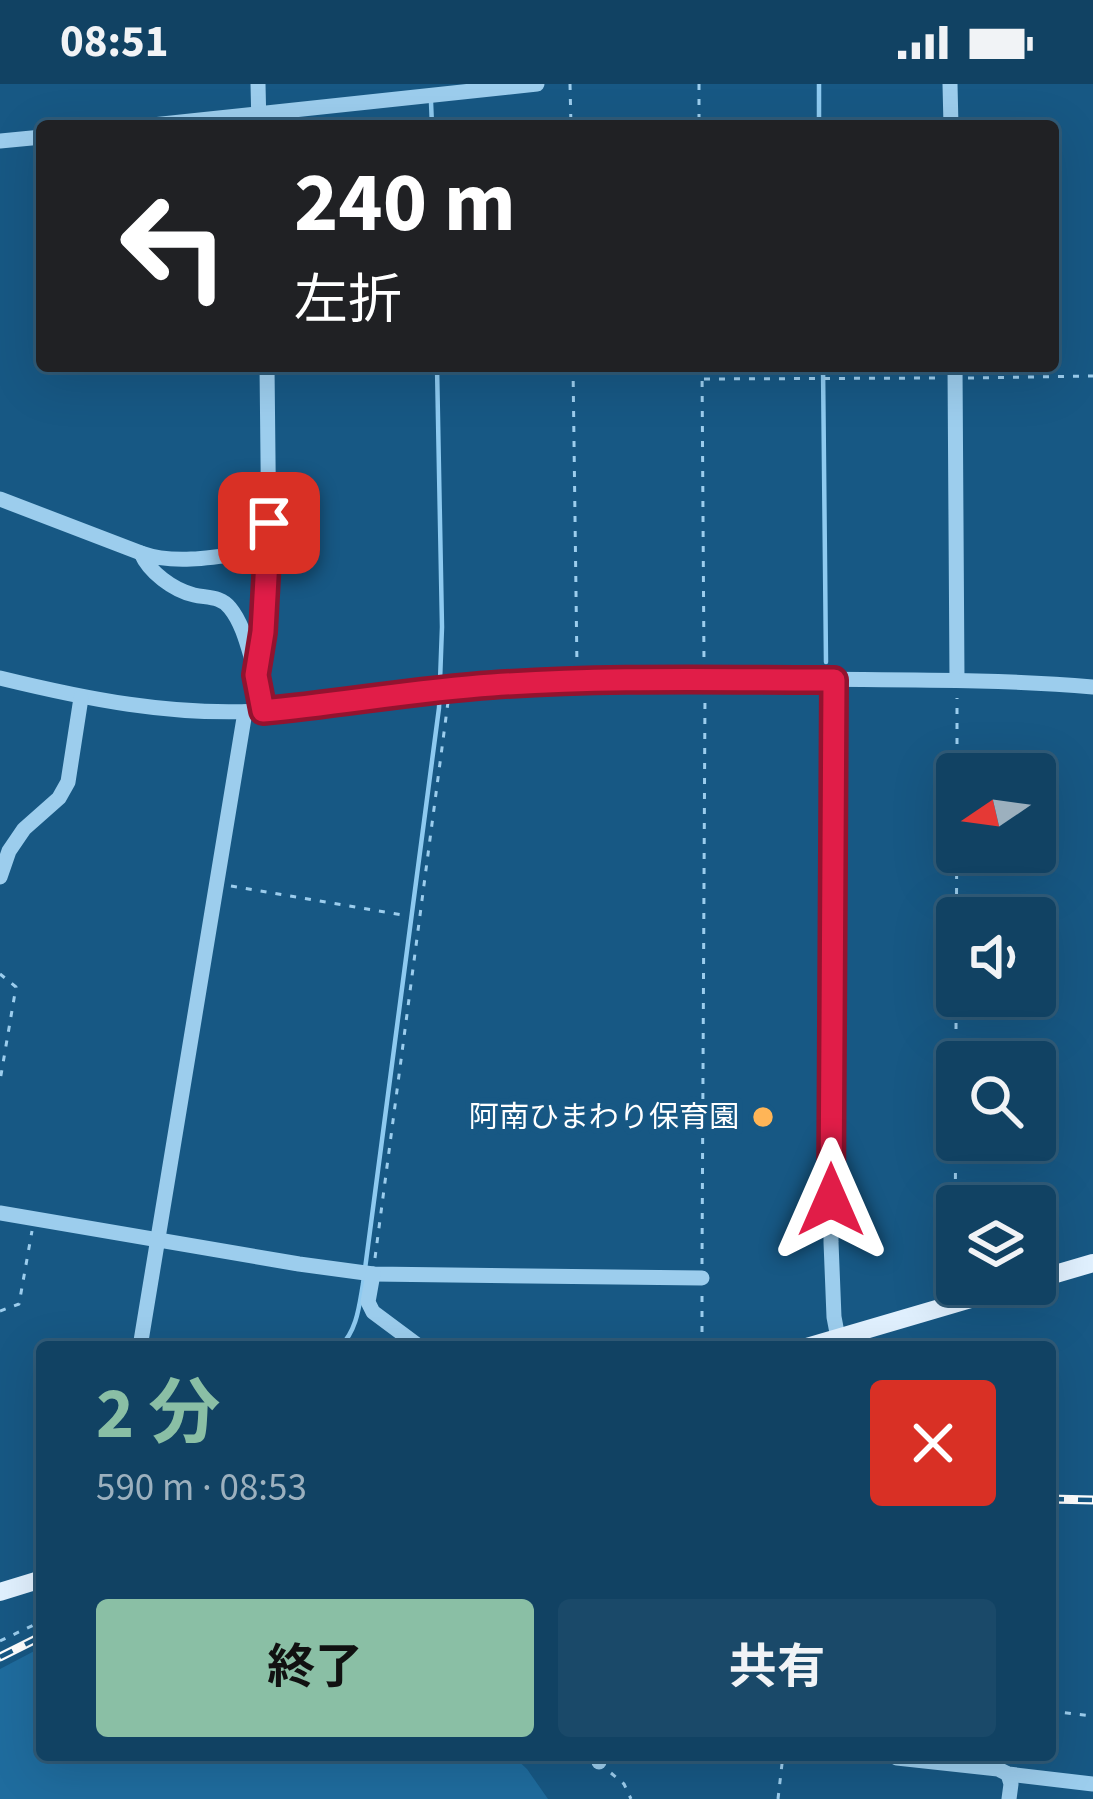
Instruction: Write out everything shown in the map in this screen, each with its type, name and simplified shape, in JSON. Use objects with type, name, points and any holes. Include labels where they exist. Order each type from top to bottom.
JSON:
[{"type":"main road","points":[[1056,1274],[1093,1263]]},
{"type":"main road","points":[[854,1339],[952,1305]]},
{"type":"main road","points":[[0,1592],[36,1581]]},
{"type":"street","points":[[258,84],[259,120],[537,84]]},
{"type":"street","points":[[950,84],[951,120]]},
{"type":"street","points":[[0,141],[36,138]]},
{"type":"street","points":[[256,675],[269,550],[267,372]]},
{"type":"street","points":[[955,372],[957,680]]},
{"type":"street","points":[[0,500],[154,558],[269,550]]},
{"type":"street","points":[[141,553],[147,566],[177,588],[221,599],[230,606],[256,675],[263,711]]},
{"type":"street","points":[[0,678],[82,698],[159,709],[245,712],[450,688],[577,682],[957,680],[1093,687]]},
{"type":"street","points":[[834,680],[831,1242],[834,1317],[854,1339]]},
{"type":"street","points":[[0,877],[8,851],[24,829],[59,799],[68,782],[82,698]]},
{"type":"street","points":[[141,1341],[245,712]]},
{"type":"street","points":[[0,1213],[368,1273],[702,1278]]},
{"type":"street","points":[[368,1273],[368,1302],[373,1312],[411,1341]]},
{"type":"street","points":[[925,1761],[1093,1784]]},
{"type":"street","points":[[1008,1774],[1009,1799]]},
{"type":"path","points":[[571,84],[571,120]]},
{"type":"path","points":[[698,84],[699,120]]},
{"type":"path","points":[[574,372],[577,682]]},
{"type":"path","points":[[702,372],[702,1341]]},
{"type":"path","points":[[702,379],[955,372],[1093,376]]},
{"type":"path","points":[[957,680],[957,753]]},
{"type":"path","points":[[368,1273],[450,688]]},
{"type":"path","points":[[955,1185],[957,873]]},
{"type":"path","points":[[218,883],[404,915]]},
{"type":"path","points":[[0,974],[16,987],[0,1081]]},
{"type":"path","points":[[0,1311],[19,1304],[34,1219]]},
{"type":"path","points":[[0,1642],[36,1624]]},
{"type":"path","points":[[1056,1712],[1093,1716]]},
{"type":"path","points":[[601,1761],[632,1799]]},
{"type":"path","points":[[778,1799],[782,1761]]},
{"type":"shaded area","points":[[36,1650],[36,1761],[518,1761],[548,1799],[0,1799],[0,1669]]},
{"type":"waterway","points":[[819,84],[819,120]]},
{"type":"waterway","points":[[431,102],[432,120]]},
{"type":"waterway","points":[[345,1341],[354,1326],[363,1284],[439,708],[437,372]]},
{"type":"waterway","points":[[823,372],[826,662]]},
{"type":"railway","points":[[1056,1499],[1093,1500]]},
{"type":"railway","points":[[0,1657],[36,1639]]},
{"type":"place","name":"阿南ひまわり保育園","points":[[763,1117]]},
{"type":"route","points":[[269,523],[256,675],[263,711],[494,685],[834,680],[831,1200]]}]
